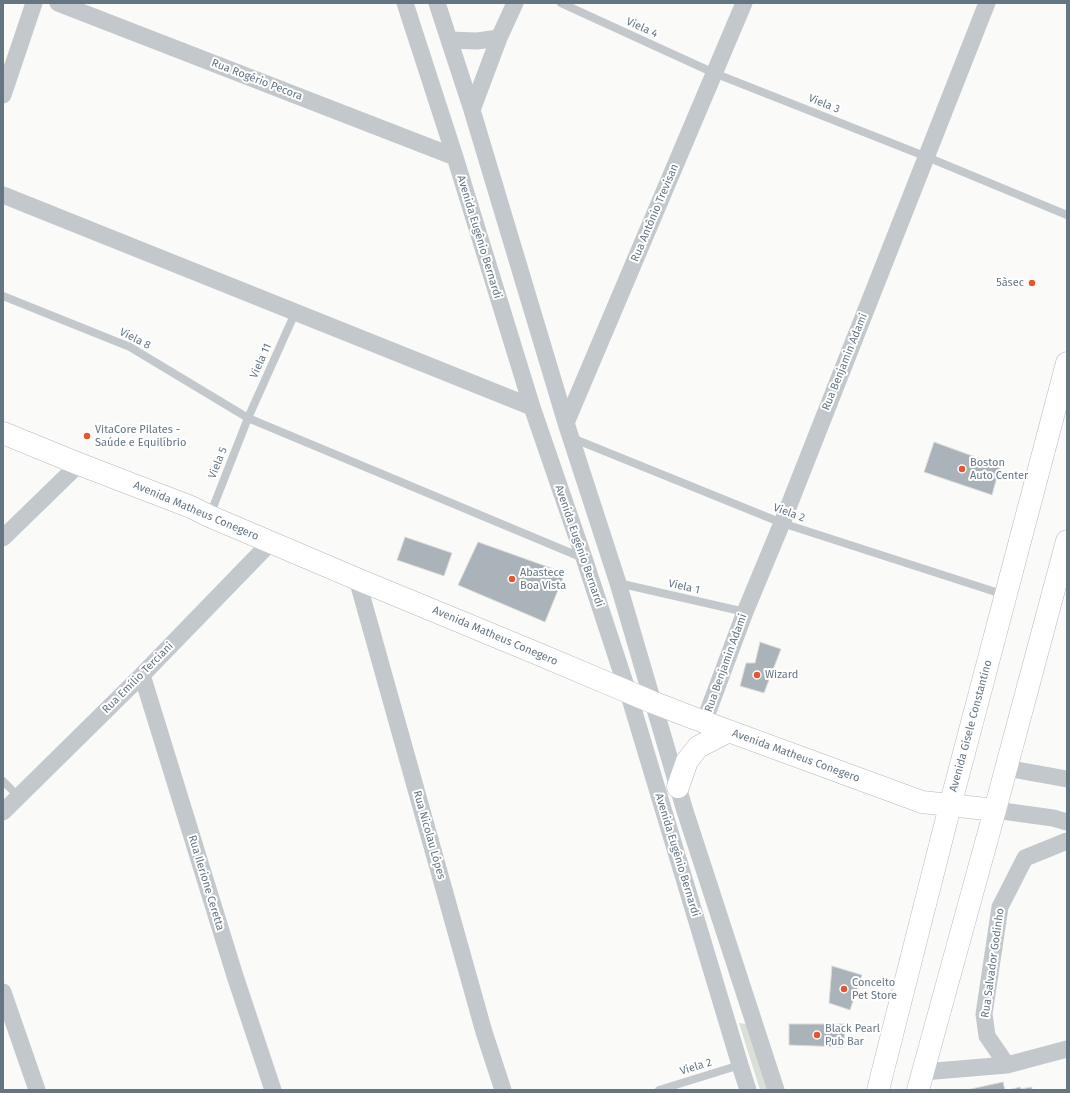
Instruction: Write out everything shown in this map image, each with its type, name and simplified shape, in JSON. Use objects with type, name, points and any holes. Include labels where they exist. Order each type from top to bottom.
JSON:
[{"type":"main road","name":"Avenida Gisele Constantino","points":[[878,1090],[950,806],[1067,363]]},
{"type":"main road","name":"Avenida Matheus Conegero","points":[[3,433],[191,507],[357,579],[652,702],[704,722],[922,802],[995,810]]},
{"type":"main road","points":[[920,1081],[1067,541]]},
{"type":"main road","points":[[678,787],[687,761],[698,747],[729,731]]},
{"type":"street","points":[[3,95],[34,3]]},
{"type":"street","name":"Rua Rogério Pecora","points":[[58,3],[455,157]]},
{"type":"street","name":"Avenida Eugênio Bernardi","points":[[405,3],[455,157],[532,407],[628,692],[748,1090]]},
{"type":"street","name":"Avenida Eugênio Bernardi","points":[[438,3],[472,110],[568,431],[618,583],[678,787],[737,974],[776,1090]]},
{"type":"street","points":[[472,110],[499,38],[515,3]]},
{"type":"street","name":"Rua Antônio Trevisan","points":[[568,431],[744,3]]},
{"type":"street","name":"Rua Benjamin Adami","points":[[704,722],[745,612],[782,523],[987,3]]},
{"type":"street","points":[[449,40],[476,41],[499,38]]},
{"type":"street","points":[[3,195],[532,407]]},
{"type":"street","points":[[3,538],[79,464]]},
{"type":"street","name":"Rua Emílio Terciani","points":[[3,812],[142,675],[271,542]]},
{"type":"street","name":"Rua Nicolau Lópes","points":[[357,579],[484,1032],[503,1090]]},
{"type":"street","name":"Rua Ilerione Ceretta","points":[[142,675],[235,976],[273,1090]]},
{"type":"street","points":[[1006,768],[1067,779]]},
{"type":"street","points":[[995,810],[1053,818],[1067,822]]},
{"type":"street","name":"Rua Salvador Godinho","points":[[1007,1065],[987,1036],[984,1014],[1000,907],[1025,858],[1067,841]]},
{"type":"street","points":[[3,992],[37,1090]]},
{"type":"street","points":[[920,1081],[1007,1065],[1067,1049]]},
{"type":"lane","name":"Viela 4","points":[[561,3],[714,73]]},
{"type":"lane","name":"Viela 3","points":[[714,73],[926,156],[1067,215]]},
{"type":"lane","name":"Viela 8","points":[[3,296],[130,347],[248,418],[584,558]]},
{"type":"lane","name":"Viela 11","points":[[248,418],[295,313]]},
{"type":"lane","name":"Viela 5","points":[[209,516],[248,418]]},
{"type":"lane","name":"Viela 2","points":[[568,431],[782,523],[1006,595]]},
{"type":"lane","name":"Viela 1","points":[[618,583],[745,612]]},
{"type":"lane","points":[[3,781],[18,796]]},
{"type":"lane","name":"Viela 2","points":[[659,1090],[740,1065]]},
{"type":"shaded area","points":[[739,1023],[747,1024],[769,1090],[760,1090]]},
{"type":"building","name":"Boston Auto Center","points":[[934,442],[1000,466],[992,495],[924,472]]},
{"type":"building","points":[[405,537],[452,553],[444,576],[397,560]]},
{"type":"building","name":"Abastece Boa Vista","points":[[478,542],[565,573],[545,622],[458,585]]},
{"type":"building","name":"Wizard","points":[[760,642],[781,649],[764,693],[740,686],[746,663],[755,663]]},
{"type":"building","name":"Conceito Pet Store","points":[[832,966],[862,975],[850,1010],[829,1003]]},
{"type":"building","name":"Black Pearl Pub Bar","points":[[789,1024],[846,1024],[843,1047],[789,1045]]},
{"type":"building","points":[[1003,1082],[1005,1090],[966,1090]]},
{"type":"building","points":[[1020,1087],[1021,1089],[1032,1087],[1032,1090],[1008,1090]]},
{"type":"place","name":"5àsec","points":[[1032,283]]},
{"type":"place","name":"VitaCore Pilates - Saúde e Equilíbrio","points":[[87,436]]},
{"type":"place","name":"Boston Auto Center","points":[[962,469]]},
{"type":"place","name":"Abastece Boa Vista","points":[[512,579]]},
{"type":"place","name":"Wizard","points":[[757,675]]},
{"type":"place","name":"Conceito Pet Store","points":[[844,989]]},
{"type":"place","name":"Black Pearl Pub Bar","points":[[817,1035]]}]
